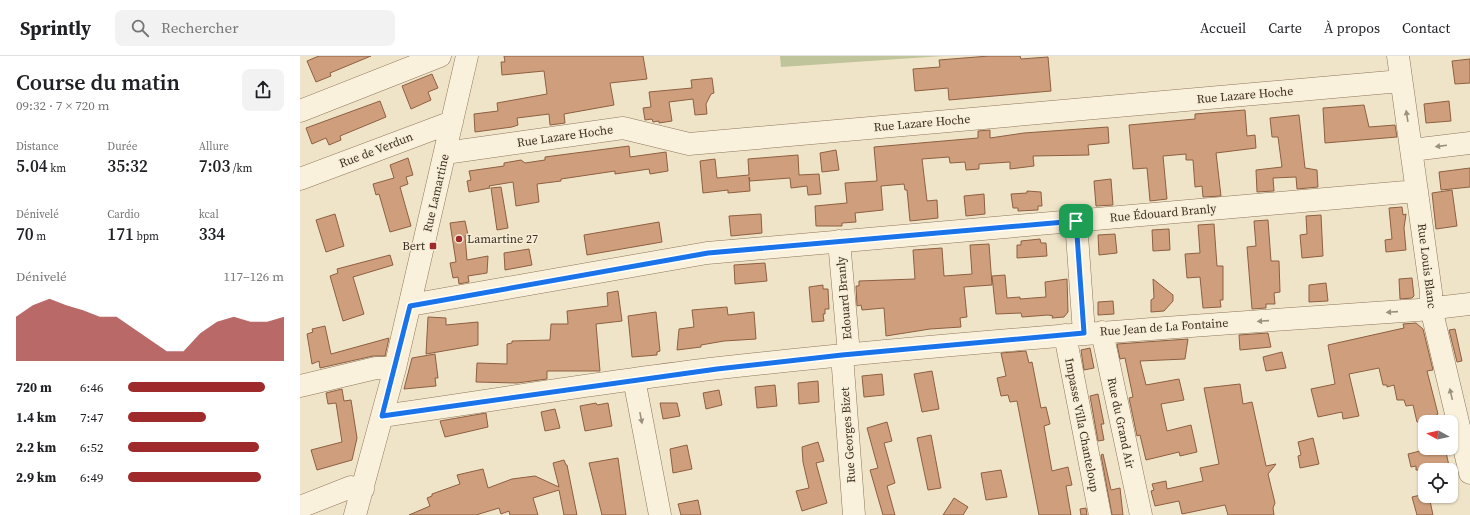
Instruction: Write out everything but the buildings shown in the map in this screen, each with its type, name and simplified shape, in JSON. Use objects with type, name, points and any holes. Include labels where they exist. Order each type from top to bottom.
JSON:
[{"type":"street","points":[[300,111],[440,56]]},
{"type":"street","name":"Rue Lamartine","points":[[355,515],[395,368],[467,56]]},
{"type":"street","name":"Rue Louis Blanc","points":[[1398,56],[1432,292],[1431,308],[1470,473]]},
{"type":"street","name":"Rue Lazare Hoche","points":[[445,153],[623,128],[689,144],[1401,81]]},
{"type":"street","name":"Rue de Verdun","points":[[300,179],[452,122]]},
{"type":"street","points":[[1412,150],[1470,143]]},
{"type":"street","name":"Rue Édouard Branly","points":[[410,306],[708,253],[1417,191]]},
{"type":"street","points":[[1076,221],[1084,333]]},
{"type":"street","name":"Edouard Branly","points":[[839,241],[846,355]]},
{"type":"street","name":"Rue Jean de La Fontaine","points":[[382,416],[634,379],[846,355],[1084,333],[1470,304]]},
{"type":"street","name":"Impasse Villa Chanteloup","points":[[1084,333],[1075,391],[1100,515]]},
{"type":"street","name":"Rue du Grand Air","points":[[1084,333],[1141,515]]},
{"type":"street","name":"Rue Georges Bizet","points":[[846,355],[854,515]]},
{"type":"street","points":[[300,386],[376,368],[395,368]]},
{"type":"street","points":[[634,379],[660,515]]},
{"type":"street","points":[[300,507],[351,487],[363,489]]},
{"type":"green space","points":[[780,56],[943,56],[781,67]]},
{"type":"place","name":"Lamartine 27","points":[[459,239]]},
{"type":"place","name":"Bert","points":[[433,246]]},
{"type":"route","points":[[1076,221],[1084,333],[842,355],[717,369],[625,380],[382,416],[410,306],[422,302],[708,253],[1076,221]]}]
